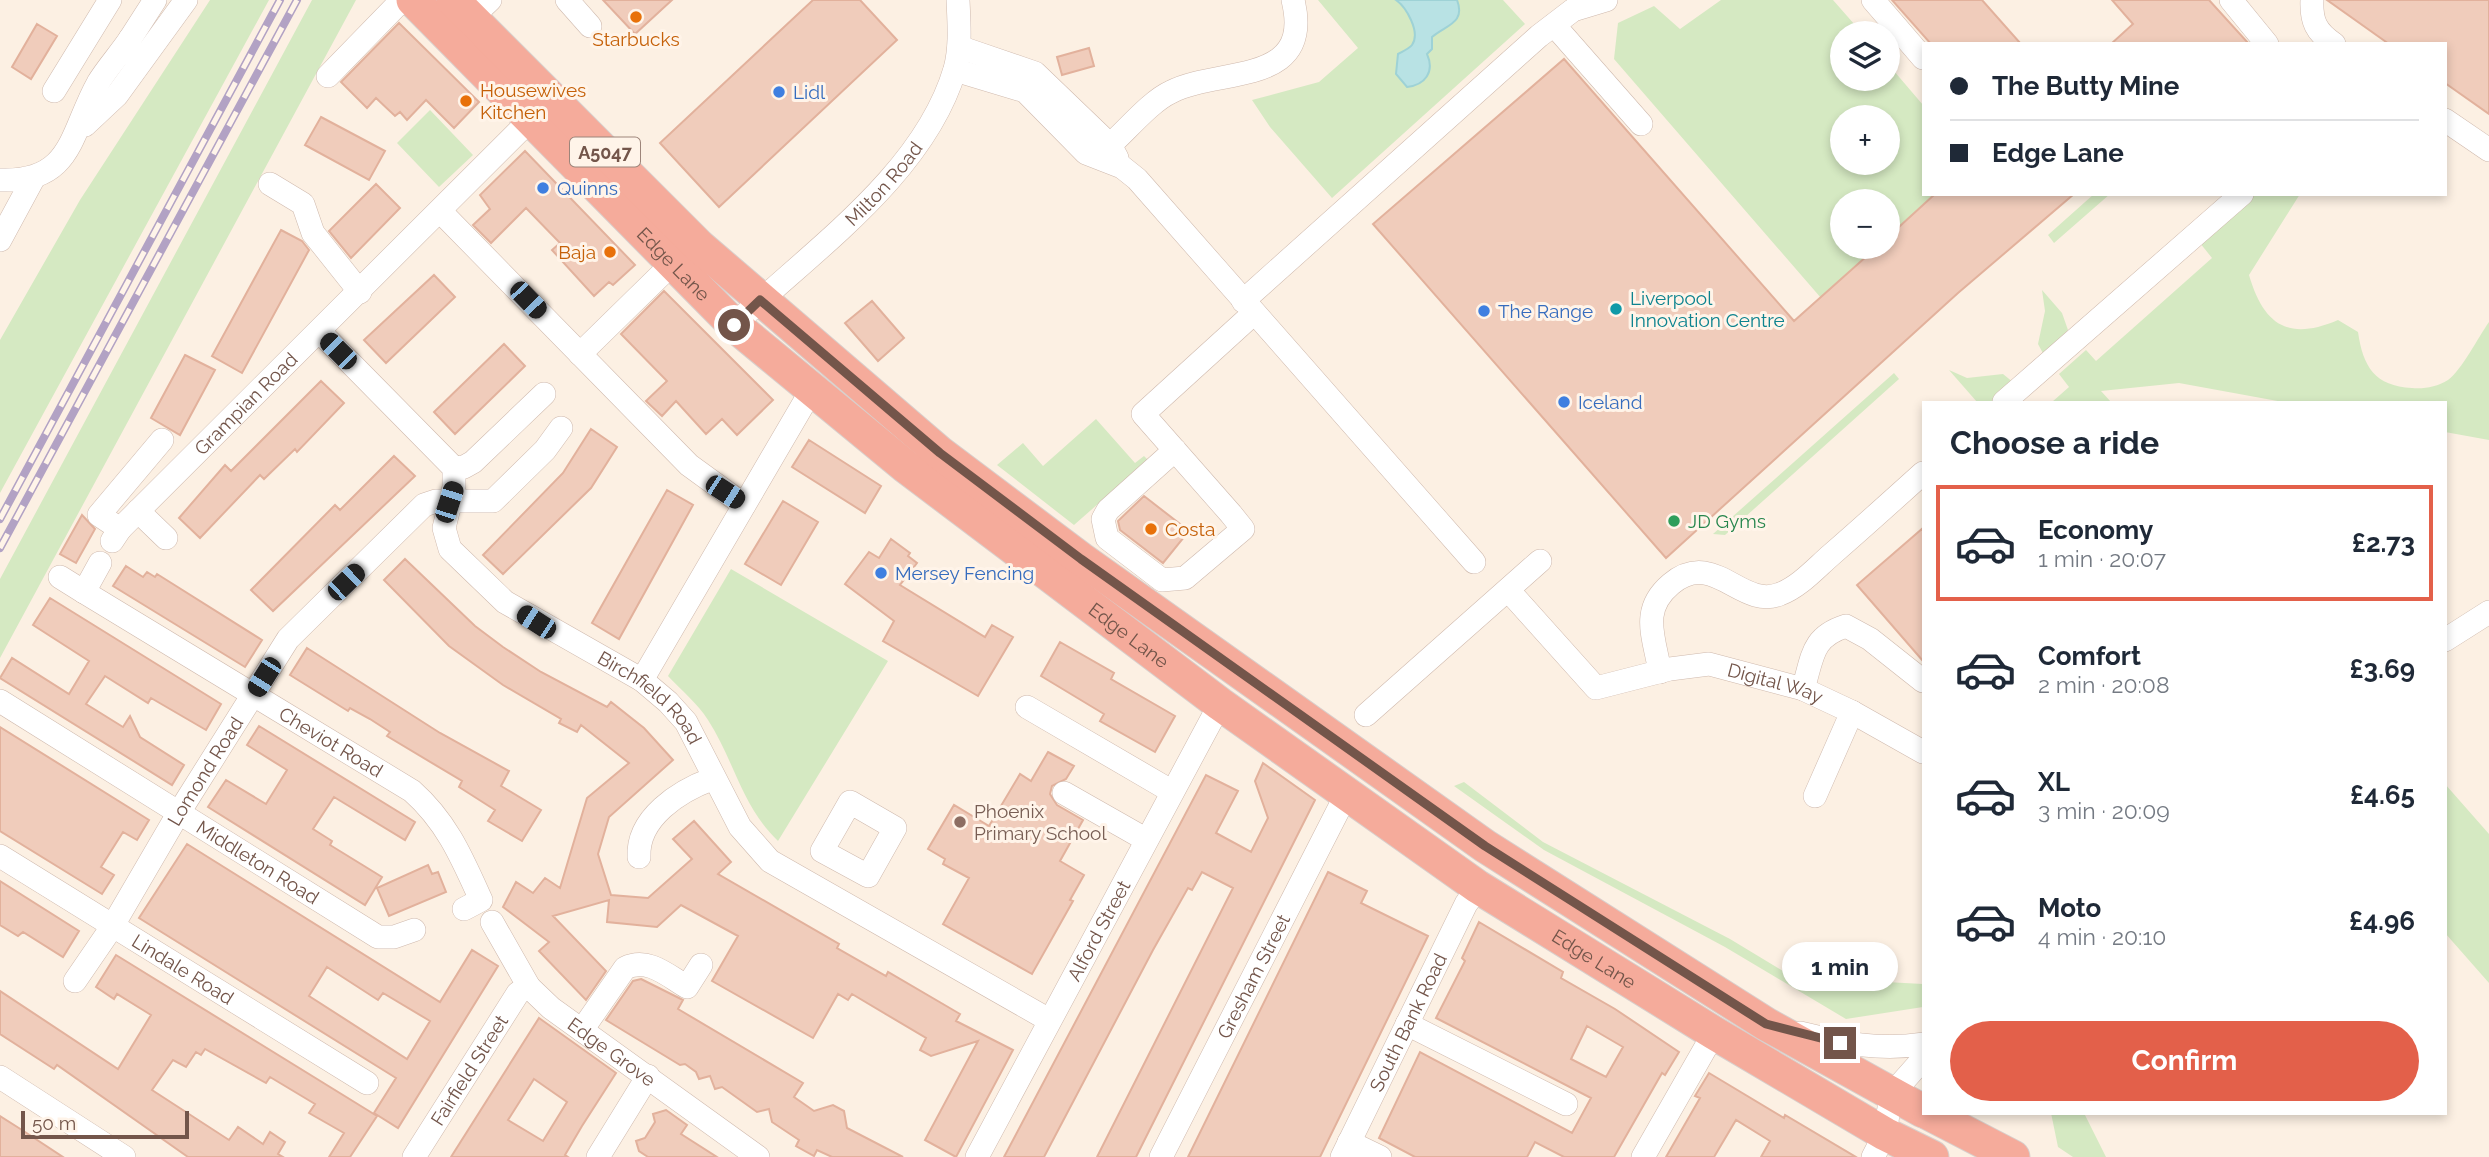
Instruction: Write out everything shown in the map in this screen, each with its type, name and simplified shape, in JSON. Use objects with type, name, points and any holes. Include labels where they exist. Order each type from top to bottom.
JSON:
[{"type":"highway","name":"Edge Lane","points":[[412,0],[734,325],[905,466],[1220,704],[1478,887],[1714,1033],[1879,1145],[1932,1157]]},
{"type":"highway","name":"Edge Lane","points":[[471,6],[699,246],[940,453],[1081,559],[1485,846],[1766,1024],[1916,1106]]},
{"type":"highway","name":"Edge Lane","points":[[1933,1115],[2004,1152]]},
{"type":"street","points":[[54,91],[110,0]]},
{"type":"street","points":[[1,183],[33,179],[48,172],[61,159],[78,132],[98,83],[155,0]]},
{"type":"street","points":[[78,132],[117,95],[186,0]]},
{"type":"street","points":[[328,76],[402,0]]},
{"type":"street","points":[[567,0],[590,26]]},
{"type":"street","name":"Milton Road","points":[[734,325],[880,190],[913,150],[941,103],[957,59],[958,0]]},
{"type":"street","points":[[1110,145],[1170,92],[1265,69],[1279,58],[1292,45],[1296,29],[1293,0]]},
{"type":"street","points":[[1175,450],[1108,510],[1102,519],[1107,538],[1162,580],[1185,578],[1243,528],[1175,450],[1143,414],[1249,307],[1553,25],[1570,5],[1606,0]]},
{"type":"street","points":[[1873,0],[1922,57]]},
{"type":"street","points":[[2231,0],[2265,42]]},
{"type":"street","points":[[2312,0],[2312,21],[2322,36],[2331,42]]},
{"type":"street","points":[[1553,25],[1641,124]]},
{"type":"street","points":[[130,39],[128,57],[133,62],[150,53]]},
{"type":"street","points":[[957,59],[1035,73],[1110,145],[1122,167]]},
{"type":"street","points":[[957,59],[1025,91],[1086,153],[1122,167],[1137,179],[1474,562]]},
{"type":"street","name":"Grampian Road","points":[[162,440],[99,516],[116,535],[531,119]]},
{"type":"street","points":[[2447,121],[2489,150]]},
{"type":"street","points":[[0,240],[33,179]]},
{"type":"street","points":[[271,184],[303,204],[313,233],[360,292]]},
{"type":"street","points":[[2005,401],[2240,196]]},
{"type":"street","points":[[441,212],[689,465],[744,505]]},
{"type":"street","points":[[580,354],[672,264]]},
{"type":"street","points":[[319,331],[454,468],[473,462],[544,394]]},
{"type":"street","points":[[642,680],[811,391]]},
{"type":"street","name":"Lomond Road","points":[[75,981],[112,927],[178,814],[288,639],[424,505],[436,501],[493,501],[545,450],[561,428]]},
{"type":"street","name":"Birchfield Road","points":[[454,468],[444,528],[450,549],[505,602],[642,680],[686,722],[712,779],[740,827],[770,861],[844,906],[1048,1020]]},
{"type":"street","points":[[1660,672],[1650,614],[1656,597],[1678,578],[1693,572],[1710,573],[1753,593],[1777,596],[1798,583],[1922,475]]},
{"type":"street","points":[[138,511],[166,538]]},
{"type":"street","points":[[1367,715],[1540,561]]},
{"type":"street","points":[[84,592],[100,563]]},
{"type":"street","name":"Cheviot Road","points":[[60,576],[412,790],[435,810],[453,837],[481,900],[464,909]]},
{"type":"street","name":"Digital Way","points":[[1509,591],[1596,688],[1660,672],[1709,664],[1803,689],[1852,712],[1922,751]]},
{"type":"street","points":[[2447,638],[2489,612]]},
{"type":"street","points":[[1803,689],[1816,646],[1828,632],[1846,626],[1870,639],[1922,680]]},
{"type":"street","name":"Middleton Road","points":[[0,701],[378,937],[394,937],[414,930]]},
{"type":"street","name":"Alford Street","points":[[977,1157],[1145,839],[1220,704]]},
{"type":"street","points":[[1027,707],[1179,776]]},
{"type":"street","points":[[1815,796],[1852,712]]},
{"type":"street","points":[[639,857],[638,842],[646,824],[688,788],[712,779]]},
{"type":"street","points":[[1064,793],[1145,839]]},
{"type":"street","name":"Gresham Street","points":[[1161,1157],[1346,795]]},
{"type":"street","name":"Lindale Road","points":[[0,856],[367,1083]]},
{"type":"street","points":[[844,906],[861,873]]},
{"type":"street","name":"South Bank Road","points":[[1346,1150],[1466,904],[1478,887]]},
{"type":"street","name":"Edge Grove","points":[[492,922],[529,987],[551,1008],[758,1157]]},
{"type":"street","points":[[582,1030],[625,968],[633,964],[650,965],[687,987],[701,965]]},
{"type":"street","name":"Fairfield Street","points":[[414,1157],[518,993],[529,987]]},
{"type":"street","points":[[1407,1024],[1566,1104]]},
{"type":"street","name":"Edge Lane","points":[[1766,1024],[1840,1043],[1885,1048],[1922,1044]]},
{"type":"street","points":[[1643,1157],[1714,1033]]},
{"type":"street","points":[[1879,1145],[1916,1106],[1922,1066]]},
{"type":"street","points":[[598,1157],[648,1076]]},
{"type":"street","points":[[0,1077],[124,1157]]},
{"type":"street","points":[[1973,1115],[1975,1123],[2004,1152]]},
{"type":"street","points":[[1346,1150],[1380,1157]]},
{"type":"green space","points":[[210,0],[269,0],[0,493],[0,340],[80,200]]},
{"type":"green space","points":[[312,0],[356,0],[0,658],[0,579]]},
{"type":"green space","points":[[1318,0],[1503,0],[1525,24],[1332,198],[1270,127],[1252,100],[1319,82],[1358,48]]},
{"type":"green space","points":[[1721,0],[1833,0],[1851,21],[1830,21],[1830,91],[1900,91],[1900,78],[1922,104],[1922,196],[1933,196],[1900,226],[1900,189],[1830,189],[1830,259],[1864,259],[1821,298],[1614,59],[1618,23],[1654,6],[1680,29]]},
{"type":"green space","points":[[430,110],[473,155],[439,187],[397,143]]},
{"type":"green space","points":[[2092,196],[2108,196],[2054,243],[2048,235]]},
{"type":"green space","points":[[2253,196],[2299,196],[2249,275],[2262,306],[2271,317],[2292,328],[2306,329],[2338,320],[2358,332],[2363,355],[2373,372],[2380,379],[2399,386],[2430,387],[2448,380],[2489,322],[2489,440],[2447,432],[2447,401],[2278,401],[2179,383],[2101,391],[2110,401],[2053,401],[2069,387],[2059,374],[2086,350],[2096,361],[2212,258],[2200,243]]},
{"type":"green space","points":[[2042,290],[2062,313],[2068,330],[2045,357],[2038,344],[2045,311]]},
{"type":"green space","points":[[1949,370],[1967,378],[2003,374],[2014,383],[1992,401],[1976,401]]},
{"type":"green space","points":[[1894,373],[1899,379],[1725,535],[1713,534]]},
{"type":"green space","points":[[1096,419],[1135,463],[1144,456],[1148,460],[1074,525],[997,465],[1023,443],[1043,466]]},
{"type":"green space","points":[[731,569],[888,661],[778,841],[766,828],[747,798],[708,720],[668,676]]},
{"type":"green space","points":[[1464,782],[1543,842],[1730,939],[1793,977],[1922,984],[1922,1007],[1846,1019],[1725,947],[1544,850],[1454,786]]},
{"type":"green space","points":[[2447,786],[2489,834],[2489,983],[2447,935]]},
{"type":"green space","points":[[2051,1115],[2085,1115],[2106,1157],[2073,1157],[2058,1147]]},
{"type":"water","points":[[1396,0],[1457,0],[1459,8],[1457,19],[1432,37],[1432,49],[1427,54],[1430,66],[1427,76],[1419,84],[1407,87],[1396,74],[1398,54],[1412,45],[1415,33],[1408,14]]},
{"type":"building","name":"Starbucks","points":[[603,0],[672,0],[635,34]]},
{"type":"building","name":"Lidl","points":[[813,0],[860,0],[897,40],[719,207],[660,143]]},
{"type":"building","points":[[1892,0],[1982,0],[2019,42],[1929,42]]},
{"type":"building","points":[[2112,0],[2209,0],[2247,42],[2113,42],[2133,24]]},
{"type":"building","points":[[2327,0],[2489,0],[2489,114],[2447,84],[2447,42],[2386,42]]},
{"type":"building","points":[[399,23],[479,102],[454,128],[426,100],[407,120],[400,112],[395,116],[376,98],[367,108],[341,82]]},
{"type":"building","points":[[37,24],[57,36],[31,79],[12,67]]},
{"type":"building","points":[[1089,48],[1094,66],[1062,75],[1057,57]]},
{"type":"building","name":"Liverpool Innovation Centre","points":[[1564,59],[1794,321],[1864,259],[1900,259],[1900,226],[1933,196],[2072,196],[1958,293],[1666,558],[1373,224]]},
{"type":"building","points":[[321,117],[385,151],[369,180],[305,145]]},
{"type":"building","points":[[525,151],[635,265],[613,285],[609,282],[594,296],[552,250],[560,243],[526,208],[491,243],[473,225],[490,209],[480,195]]},
{"type":"building","points":[[376,184],[400,208],[351,258],[329,231]]},
{"type":"building","points":[[281,230],[302,241],[309,250],[242,373],[212,356]]},
{"type":"building","points":[[434,275],[455,297],[386,363],[364,340]]},
{"type":"building","points":[[664,291],[773,400],[737,435],[722,419],[706,434],[676,401],[662,416],[646,401],[667,381],[621,334]]},
{"type":"building","points":[[872,301],[904,338],[878,361],[845,323]]},
{"type":"building","points":[[504,344],[525,366],[455,434],[434,412]]},
{"type":"building","points":[[185,355],[215,370],[180,435],[151,418]]},
{"type":"building","points":[[321,381],[344,403],[297,452],[295,449],[264,479],[260,475],[200,538],[179,518],[225,465],[231,471]]},
{"type":"building","points":[[591,429],[617,447],[591,488],[503,574],[483,555],[563,473]]},
{"type":"building","points":[[809,440],[881,486],[865,513],[792,467]]},
{"type":"building","points":[[394,456],[415,476],[273,611],[251,590],[335,505],[340,510]]},
{"type":"building","points":[[667,490],[693,505],[619,639],[592,623]]},
{"type":"building","name":"Costa","points":[[1144,496],[1189,531],[1163,563],[1120,530],[1118,521]]},
{"type":"building","points":[[783,501],[818,522],[781,585],[745,564]]},
{"type":"building","points":[[82,515],[95,529],[76,563],[60,554]]},
{"type":"building","points":[[1922,529],[1922,660],[1857,585]]},
{"type":"building","points":[[891,539],[910,553],[908,556],[917,563],[900,585],[985,637],[992,625],[1013,637],[978,696],[883,641],[894,621],[845,584],[869,552],[879,558]]},
{"type":"building","points":[[405,559],[475,626],[503,647],[541,672],[607,707],[611,702],[644,728],[673,760],[609,817],[598,854],[611,895],[648,898],[692,859],[673,839],[694,821],[731,862],[718,874],[839,944],[837,948],[886,976],[888,972],[960,1014],[956,1021],[1013,1050],[956,1157],[925,1140],[978,1041],[931,1056],[920,1050],[926,1038],[852,994],[848,1000],[838,994],[813,1038],[712,981],[738,936],[681,905],[657,927],[607,922],[609,900],[553,916],[606,971],[586,1000],[539,951],[549,942],[503,907],[516,882],[533,893],[545,878],[560,888],[587,798],[629,763],[581,725],[577,732],[559,723],[561,719],[503,685],[449,646],[384,580]]},
{"type":"building","points":[[126,566],[143,577],[147,572],[155,577],[157,574],[262,640],[245,667],[113,586]]},
{"type":"building","points":[[50,598],[221,704],[206,730],[151,698],[148,703],[105,676],[86,704],[123,727],[130,716],[140,737],[184,765],[172,785],[0,678],[12,658],[69,694],[89,661],[33,625]]},
{"type":"building","points":[[1060,642],[1114,673],[1111,679],[1175,716],[1155,752],[1100,721],[1104,714],[1041,676]]},
{"type":"building","points":[[307,648],[440,733],[509,771],[501,786],[541,810],[522,841],[488,821],[495,810],[459,787],[462,781],[387,736],[390,732],[370,719],[350,708],[348,711],[290,675]]},
{"type":"building","points":[[259,726],[415,822],[405,840],[334,797],[313,829],[332,841],[330,845],[382,877],[365,905],[208,807],[226,780],[266,804],[287,770],[247,745]]},
{"type":"building","points":[[0,727],[149,820],[137,840],[123,832],[101,867],[114,875],[102,894],[0,831]]},
{"type":"building","points":[[1048,752],[1074,766],[1066,779],[1052,786],[1050,794],[1057,805],[1083,820],[1060,861],[1084,875],[1070,900],[1073,901],[1032,974],[943,924],[969,878],[943,864],[945,859],[928,849],[954,805],[989,826],[1020,774],[1031,781]]},
{"type":"building","points":[[1263,763],[1315,800],[1136,1157],[1097,1157],[1233,888],[1202,872],[1192,890],[1188,888],[1153,950],[1044,1157],[1004,1157],[1206,775],[1238,791],[1216,833],[1251,852],[1268,818],[1255,781]]},
{"type":"building","points":[[187,844],[440,1002],[472,950],[498,966],[398,1128],[374,1113],[396,1078],[139,918]],"holes":[[[327,967],[378,1000],[383,993],[430,1021],[407,1059],[309,996]]]},
{"type":"building","points":[[428,865],[432,874],[438,872],[446,892],[389,916],[377,888]]},
{"type":"building","points":[[1328,872],[1367,891],[1361,903],[1428,936],[1320,1157],[1188,1157]]},
{"type":"building","points":[[0,881],[79,931],[63,957],[23,932],[18,936],[0,925]]},
{"type":"building","points":[[1479,922],[1563,972],[1561,978],[1615,1009],[1679,1052],[1665,1075],[1662,1073],[1614,1157],[1564,1157],[1535,1142],[1527,1157],[1415,1157],[1379,1138],[1420,1052],[1572,1133],[1591,1098],[1436,1018],[1465,961],[1462,958]],"holes":[[[1587,1026],[1623,1047],[1606,1077],[1571,1059]]]},
{"type":"building","points":[[116,955],[377,1116],[350,1157],[329,1157],[344,1133],[309,1113],[315,1104],[270,1077],[266,1083],[205,1049],[201,1055],[196,1052],[186,1067],[173,1060],[152,1090],[229,1140],[238,1127],[263,1144],[270,1132],[285,1142],[278,1154],[283,1157],[188,1157],[57,1065],[54,1069],[0,1034],[0,991],[118,1069],[151,1015],[117,994],[114,999],[96,987]]},
{"type":"building","points":[[641,979],[683,1000],[678,1009],[803,1083],[794,1097],[814,1111],[833,1105],[844,1111],[847,1128],[903,1157],[832,1157],[817,1150],[814,1156],[796,1146],[799,1140],[772,1122],[769,1109],[757,1112],[722,1087],[715,1089],[710,1076],[699,1079],[696,1072],[685,1064],[680,1065],[606,1020],[633,981]]},
{"type":"building","points":[[539,1018],[616,1073],[565,1155],[568,1157],[451,1157]],"holes":[[[534,1079],[567,1102],[543,1141],[508,1120]]]},
{"type":"building","points":[[1709,1073],[1856,1157],[1761,1157],[1770,1141],[1736,1120],[1714,1157],[1666,1157],[1700,1098],[1695,1096]]},
{"type":"building","points":[[666,1110],[687,1125],[681,1134],[717,1157],[648,1157],[639,1151],[636,1141],[645,1138],[655,1122],[653,1114]]},
{"type":"building","points":[[0,1116],[22,1130],[63,1157],[0,1157]]},
{"type":"railway","points":[[0,519],[280,0]]},
{"type":"railway","points":[[0,548],[297,0]]},
{"type":"place","name":"Starbucks","points":[[636,17]]},
{"type":"place","name":"Lidl","points":[[779,92]]},
{"type":"place","name":"Housewives Kitchen","points":[[466,101]]},
{"type":"place","name":"Quinns","points":[[543,188]]},
{"type":"place","name":"Baja","points":[[610,252]]},
{"type":"place","name":"Liverpool Innovation Centre","points":[[1616,309]]},
{"type":"place","name":"The Range","points":[[1484,311]]},
{"type":"place","name":"Iceland","points":[[1564,402]]},
{"type":"place","name":"JD Gyms","points":[[1674,521]]},
{"type":"place","name":"Costa","points":[[1151,529]]},
{"type":"place","name":"Mersey Fencing","points":[[881,573]]},
{"type":"place","name":"Phoenix Primary School","points":[[960,822]]},
{"type":"route","points":[[734,325],[760,300],[940,453],[1081,559],[1399,787],[1485,846],[1766,1024],[1840,1043]]}]
